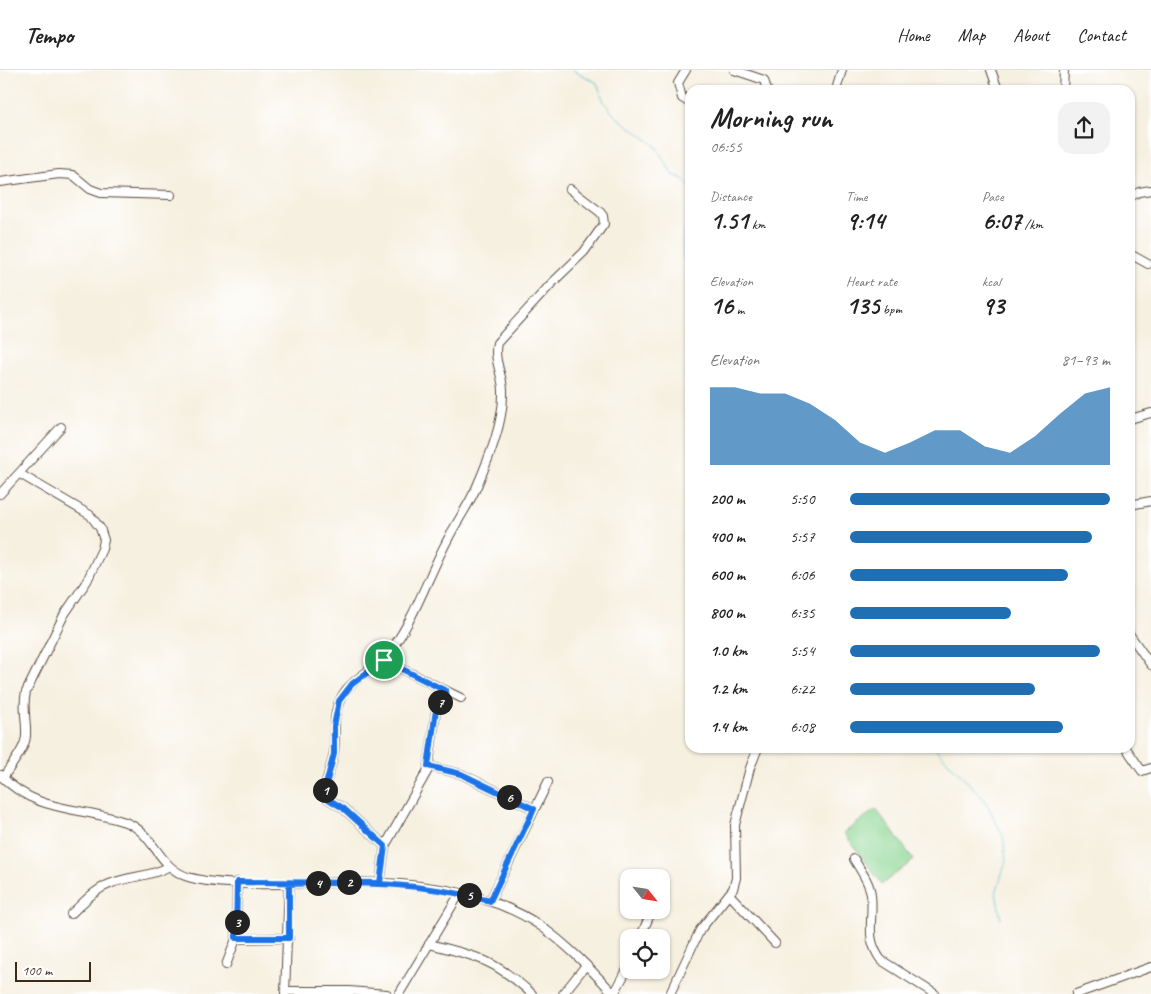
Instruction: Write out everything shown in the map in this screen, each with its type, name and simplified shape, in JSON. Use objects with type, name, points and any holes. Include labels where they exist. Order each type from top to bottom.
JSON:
[{"type":"street","points":[[685,100],[682,98],[678,84],[686,70]]},
{"type":"street","points":[[734,70],[764,80],[766,85]]},
{"type":"street","points":[[838,85],[842,70]]},
{"type":"street","points":[[991,70],[996,85]]},
{"type":"street","points":[[1063,85],[1064,70]]},
{"type":"street","points":[[0,182],[59,174],[73,175],[81,179],[90,189],[102,193],[171,195]]},
{"type":"street","points":[[385,846],[343,808],[328,799],[324,792],[334,754],[334,726],[339,701],[352,684],[384,660],[407,626],[447,539],[466,511],[491,450],[503,405],[503,389],[494,353],[497,343],[551,284],[584,252],[604,224],[603,216],[600,212],[570,189]]},
{"type":"street","points":[[1135,194],[1151,190]]},
{"type":"street","points":[[1135,257],[1148,264]]},
{"type":"street","points":[[1135,417],[1151,413]]},
{"type":"street","points":[[0,494],[61,427]]},
{"type":"street","points":[[20,474],[90,515],[100,528],[104,540],[102,549],[87,580],[64,615],[26,692],[23,704],[26,736],[24,744],[2,776],[40,802],[78,813],[112,818],[138,828],[147,836],[168,867],[190,878],[289,884],[380,883],[460,893],[490,901],[514,911],[542,927],[573,952],[614,994],[622,979]]},
{"type":"street","points":[[1135,504],[1151,501]]},
{"type":"street","points":[[1135,642],[1151,665]]},
{"type":"street","points":[[384,660],[461,698]]},
{"type":"street","points":[[380,883],[385,846],[428,766],[436,710],[446,691]]},
{"type":"street","points":[[670,994],[700,930],[729,894],[736,878],[735,825],[750,768],[756,753]]},
{"type":"street","points":[[1129,753],[1142,771],[1151,768]]},
{"type":"street","points":[[428,766],[461,774],[534,809]]},
{"type":"street","points":[[490,901],[548,782]]},
{"type":"street","points":[[854,859],[871,896],[870,929],[875,953],[892,968],[935,994]]},
{"type":"street","points":[[71,914],[102,887],[114,882],[158,873],[168,867]]},
{"type":"street","points":[[226,964],[236,938],[237,882]]},
{"type":"street","points":[[289,884],[289,938],[285,992],[349,990],[387,994]]},
{"type":"street","points":[[399,994],[460,893]]},
{"type":"street","points":[[729,894],[774,943]]},
{"type":"street","points":[[236,938],[289,938]]},
{"type":"street","points":[[429,944],[487,960],[516,980],[532,994]]},
{"type":"street","points":[[563,994],[586,965]]},
{"type":"street","points":[[1076,994],[1151,967]]},
{"type":"street","points":[[1096,986],[1101,994]]},
{"type":"green space","points":[[876,809],[914,860],[882,884],[844,833]]},
{"type":"waterway","points":[[573,70],[597,83],[604,102],[615,116],[655,145],[672,174],[685,181]]},
{"type":"waterway","points":[[685,229],[683,242],[685,262]]},
{"type":"waterway","points":[[940,753],[985,800],[1003,836],[1006,861],[996,893],[1001,919]]},
{"type":"route","points":[[384,660],[352,684],[339,701],[334,726],[334,754],[325,782],[324,792],[328,799],[343,808],[379,838],[385,846],[380,883],[289,884],[237,882],[236,938],[289,938],[289,884],[351,882],[380,883],[460,893],[490,901],[534,809],[461,774],[428,766],[432,750],[433,724],[436,710],[446,691],[384,660]]}]
